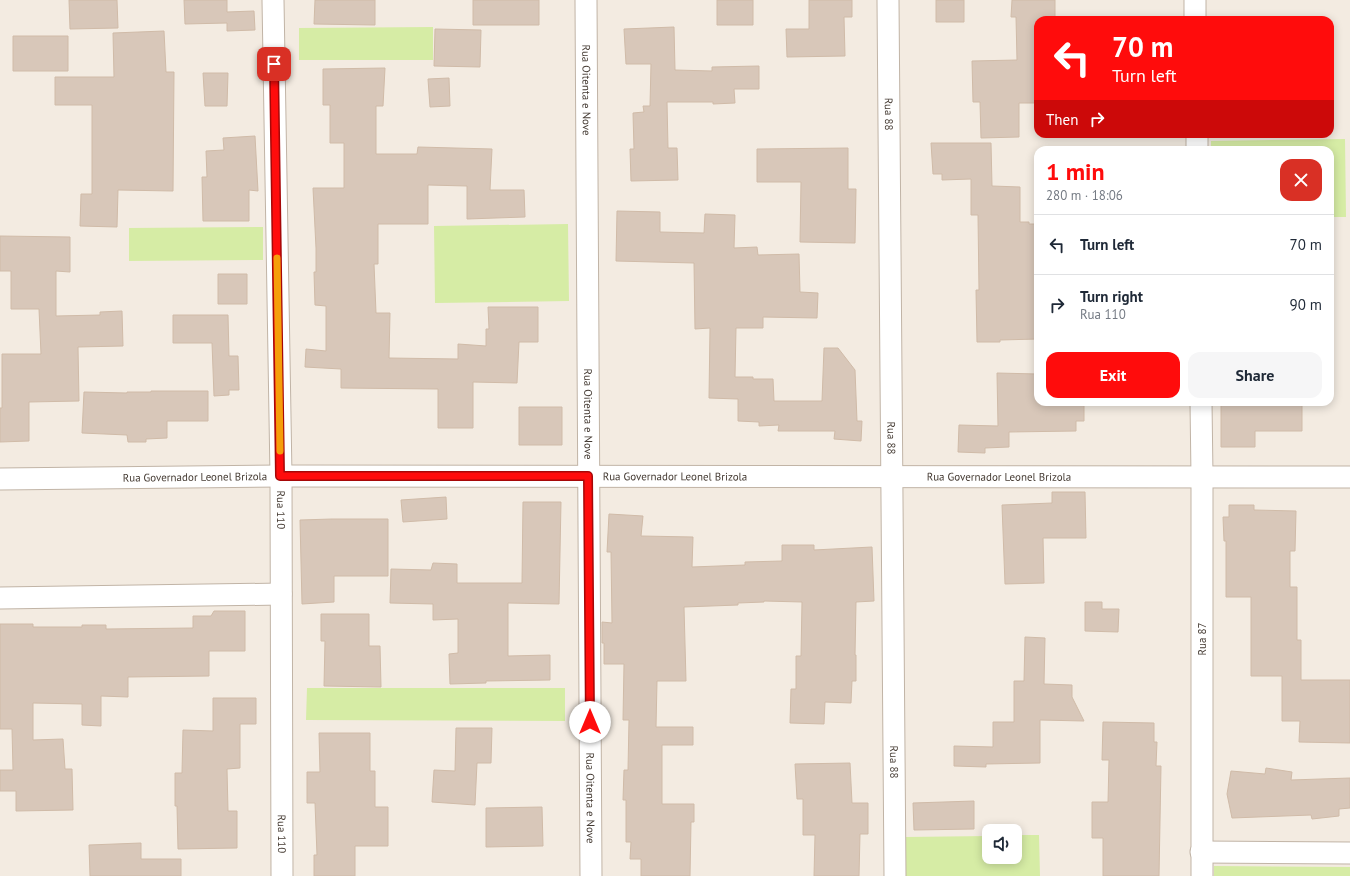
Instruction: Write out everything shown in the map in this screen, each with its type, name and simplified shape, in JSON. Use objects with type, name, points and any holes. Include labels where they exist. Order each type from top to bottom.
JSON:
[{"type":"street","name":"Rua 110","points":[[272,0],[280,476],[282,876]]},
{"type":"street","name":"Rua Oitenta e Nove","points":[[586,0],[591,876]]},
{"type":"street","name":"Rua 88","points":[[888,0],[895,876]]},
{"type":"street","points":[[1195,0],[1195,16]]},
{"type":"street","name":"Rua 87","points":[[1201,406],[1202,876]]},
{"type":"street","name":"Rua Governador Leonel Brizola","points":[[0,479],[280,476],[1350,477]]},
{"type":"street","points":[[0,598],[280,594]]},
{"type":"street","points":[[1202,852],[1350,853]]},
{"type":"green space","points":[[433,27],[433,60],[299,60],[299,28]]},
{"type":"green space","points":[[1345,139],[1346,217],[1334,217],[1334,146],[1211,146],[1211,141]]},
{"type":"green space","points":[[568,224],[569,301],[435,303],[434,226]]},
{"type":"green space","points":[[263,227],[263,260],[129,261],[129,228]]},
{"type":"green space","points":[[307,688],[565,688],[565,721],[306,720]]},
{"type":"green space","points":[[1022,835],[1039,835],[1040,876],[906,876],[905,837],[982,836],[982,864],[1022,864]]},
{"type":"green space","points":[[1214,866],[1350,867],[1350,876],[1214,876]]},
{"type":"building","points":[[69,0],[117,0],[118,28],[70,29]]},
{"type":"building","points":[[184,0],[227,0],[227,12],[254,11],[255,30],[227,31],[227,23],[185,24]]},
{"type":"building","points":[[315,0],[375,0],[375,25],[314,24]]},
{"type":"building","points":[[473,0],[539,0],[539,25],[473,25]]},
{"type":"building","points":[[717,0],[753,0],[753,25],[717,25]]},
{"type":"building","points":[[809,0],[852,0],[852,17],[844,17],[845,56],[787,57],[786,29],[809,29]]},
{"type":"building","points":[[936,0],[964,0],[964,22],[936,22]]},
{"type":"building","points":[[1012,0],[1055,0],[1055,16],[1034,16],[1034,103],[1019,103],[1019,137],[981,138],[980,102],[973,102],[972,61],[1017,60],[1016,17],[1011,17]]},
{"type":"building","points":[[674,27],[675,70],[712,71],[712,67],[759,66],[759,89],[734,89],[735,103],[713,104],[713,102],[667,102],[668,148],[677,148],[678,180],[631,181],[630,149],[634,149],[633,113],[644,112],[643,106],[650,106],[651,64],[626,64],[624,29]]},
{"type":"building","points":[[435,29],[481,30],[480,67],[434,66]]},
{"type":"building","points":[[164,31],[166,72],[174,72],[173,191],[118,190],[117,227],[80,226],[81,194],[92,194],[92,105],[55,105],[55,77],[114,77],[113,33]]},
{"type":"building","points":[[13,36],[68,36],[68,71],[13,71]]},
{"type":"building","points":[[385,68],[383,106],[376,106],[376,154],[417,154],[418,147],[492,149],[490,190],[524,190],[525,217],[467,219],[467,186],[428,185],[428,224],[378,224],[378,264],[374,264],[376,313],[390,313],[389,358],[458,359],[458,344],[486,346],[486,329],[489,329],[488,307],[538,307],[538,342],[519,342],[517,383],[473,382],[473,428],[438,428],[438,389],[341,388],[341,369],[305,367],[306,349],[326,351],[326,306],[315,305],[314,272],[316,272],[316,248],[313,188],[344,188],[344,143],[330,143],[330,105],[323,105],[323,69]]},
{"type":"building","points":[[203,73],[228,73],[227,106],[205,106]]},
{"type":"building","points":[[449,78],[450,106],[430,107],[428,79]]},
{"type":"building","points":[[255,136],[258,191],[249,190],[249,221],[203,221],[202,177],[207,177],[206,151],[224,150],[223,138]]},
{"type":"building","points":[[931,143],[991,143],[992,186],[1020,187],[1020,222],[1029,222],[1029,224],[1034,224],[1034,339],[977,342],[976,290],[979,290],[978,215],[971,215],[971,179],[942,180],[942,174],[933,174]]},
{"type":"building","points":[[848,148],[848,189],[856,189],[855,243],[800,242],[801,182],[757,182],[757,149]]},
{"type":"building","points":[[617,211],[660,212],[660,232],[704,233],[705,214],[735,215],[734,248],[757,247],[758,255],[799,254],[800,292],[818,293],[817,318],[763,317],[763,328],[736,328],[735,377],[773,379],[774,401],[822,401],[824,348],[838,348],[855,370],[857,421],[862,421],[861,441],[834,439],[835,431],[778,431],[779,425],[759,426],[759,422],[738,421],[738,399],[709,398],[710,328],[695,329],[694,263],[616,261]]},
{"type":"building","points":[[0,236],[70,237],[70,272],[56,271],[56,316],[100,315],[100,312],[122,311],[123,346],[78,347],[79,401],[29,402],[29,441],[0,442],[0,408],[2,408],[2,354],[41,354],[39,309],[11,309],[11,271],[0,271]]},
{"type":"building","points":[[218,274],[247,274],[247,304],[218,304]]},
{"type":"building","points":[[173,315],[228,315],[229,356],[238,356],[239,390],[229,390],[229,395],[214,396],[212,343],[173,343]]},
{"type":"building","points":[[997,373],[1034,374],[1034,406],[1084,406],[1084,421],[1076,421],[1076,431],[1009,432],[1009,447],[985,448],[985,453],[958,452],[959,425],[998,426]]},
{"type":"building","points":[[151,391],[208,391],[208,421],[167,421],[167,438],[146,439],[146,442],[128,442],[127,435],[82,433],[84,392],[127,393]]},
{"type":"building","points":[[1221,406],[1302,406],[1302,431],[1255,431],[1255,447],[1221,447]]},
{"type":"building","points":[[519,407],[562,407],[562,445],[519,445]]},
{"type":"building","points":[[1052,492],[1085,492],[1086,538],[1043,538],[1044,583],[1005,584],[1002,505],[1052,503]]},
{"type":"building","points":[[446,497],[447,519],[403,522],[401,500]]},
{"type":"building","points":[[523,502],[561,502],[559,604],[508,603],[508,656],[550,655],[550,680],[486,681],[486,683],[450,684],[449,654],[458,653],[458,619],[433,620],[433,604],[390,603],[391,569],[431,570],[433,563],[457,564],[457,583],[522,583]]},
{"type":"building","points":[[1229,505],[1254,505],[1254,510],[1296,511],[1295,551],[1290,551],[1290,587],[1297,587],[1297,640],[1301,640],[1301,680],[1350,680],[1350,743],[1299,742],[1300,721],[1282,721],[1282,676],[1251,676],[1251,597],[1226,597],[1226,541],[1224,541],[1223,517],[1229,517]]},
{"type":"building","points":[[609,514],[643,516],[641,536],[693,537],[692,567],[745,565],[745,562],[782,561],[782,545],[814,545],[814,550],[872,547],[874,601],[856,602],[856,681],[852,681],[851,703],[825,702],[824,724],[790,723],[791,689],[796,689],[796,656],[801,656],[802,602],[764,601],[738,603],[738,605],[684,607],[686,681],[657,681],[656,727],[693,727],[693,745],[662,745],[662,804],[694,804],[694,822],[691,822],[690,876],[641,876],[641,859],[630,859],[631,842],[626,842],[626,800],[623,800],[624,770],[628,770],[629,720],[623,720],[624,664],[604,664],[604,643],[602,643],[602,622],[612,623],[611,552],[607,552]]},
{"type":"building","points":[[388,519],[388,576],[334,576],[334,602],[302,604],[300,520]]},
{"type":"building","points":[[1085,602],[1102,602],[1102,609],[1119,609],[1118,632],[1085,631]]},
{"type":"building","points":[[214,611],[245,611],[245,651],[209,651],[209,676],[128,677],[128,697],[101,696],[101,726],[82,725],[82,704],[33,703],[33,740],[63,739],[65,769],[72,769],[73,810],[16,811],[16,791],[0,791],[0,770],[13,770],[12,729],[0,729],[0,624],[33,624],[33,627],[82,627],[82,625],[106,625],[106,629],[193,628],[193,616],[211,616]]},
{"type":"building","points":[[321,614],[369,614],[369,646],[380,646],[381,687],[324,686],[325,641],[321,641]]},
{"type":"building","points":[[1025,637],[1045,638],[1044,684],[1072,685],[1072,697],[1084,721],[1040,720],[1040,763],[986,764],[986,767],[954,766],[954,746],[993,747],[993,722],[1014,722],[1014,681],[1024,681]]},
{"type":"building","points":[[213,698],[256,698],[256,724],[240,724],[240,768],[227,769],[228,811],[237,811],[237,848],[178,849],[177,806],[175,806],[175,773],[182,773],[183,730],[213,731]]},
{"type":"building","points":[[1103,722],[1154,723],[1154,742],[1157,742],[1156,766],[1161,766],[1159,876],[1103,876],[1103,838],[1092,838],[1092,802],[1108,802],[1109,760],[1102,760]]},
{"type":"building","points":[[456,728],[492,728],[491,763],[477,763],[475,805],[432,802],[434,770],[455,771]]},
{"type":"building","points":[[319,733],[370,733],[370,771],[375,771],[375,807],[388,807],[388,846],[355,846],[355,876],[314,876],[314,855],[317,855],[315,803],[307,803],[307,772],[320,772]]},
{"type":"building","points":[[850,763],[852,803],[868,803],[868,834],[860,834],[859,876],[814,876],[815,835],[803,835],[803,799],[797,799],[795,764]]},
{"type":"building","points":[[1266,768],[1292,772],[1291,780],[1350,778],[1350,808],[1339,809],[1339,816],[1312,819],[1311,815],[1232,818],[1227,794],[1231,771],[1265,774]]},
{"type":"building","points":[[974,801],[974,829],[914,830],[913,803]]},
{"type":"building","points":[[542,807],[543,846],[486,847],[486,808]]},
{"type":"building","points":[[141,843],[141,859],[181,859],[181,876],[90,876],[89,845]]},
{"type":"slow traffic","points":[[277,258],[280,451]]},
{"type":"route","points":[[274,64],[280,476],[588,476],[590,722]]}]
